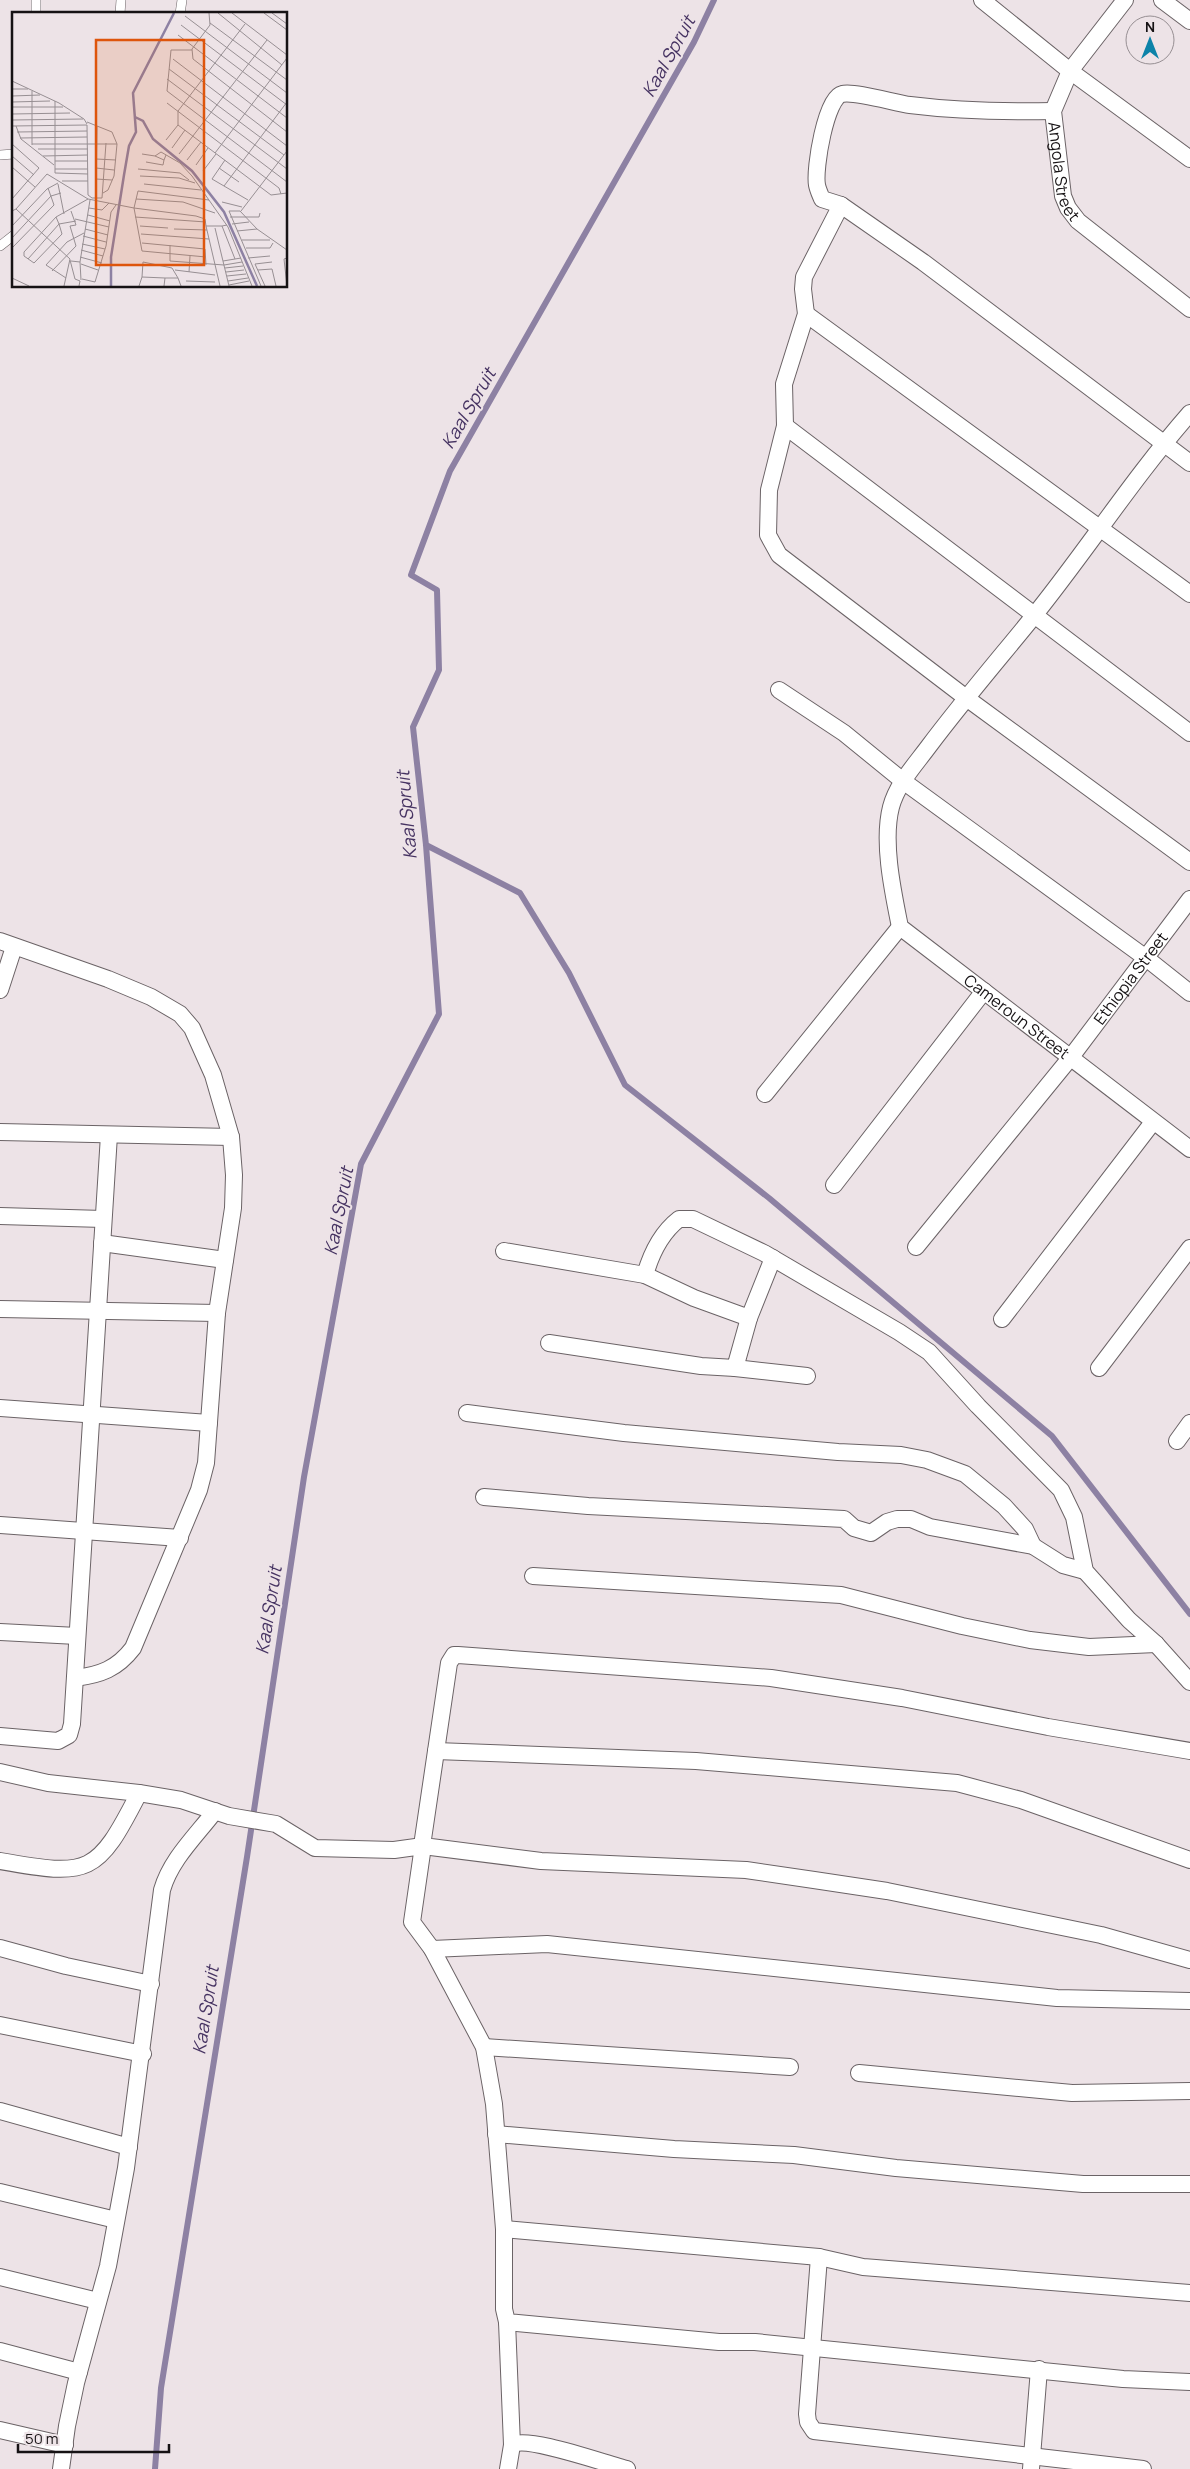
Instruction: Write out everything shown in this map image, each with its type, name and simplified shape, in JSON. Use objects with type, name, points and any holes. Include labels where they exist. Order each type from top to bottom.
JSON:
[{"type":"street","points":[[982,0],[1070,71],[1190,159]]},
{"type":"street","name":"Angola Street","points":[[1125,0],[1070,71],[1054,111],[1063,196],[1068,208],[1078,221],[1190,309]]},
{"type":"street","points":[[1162,0],[1190,21]]},
{"type":"street","points":[[1054,111],[961,111],[841,94],[834,100],[829,109],[818,164],[817,184],[822,199],[841,206],[923,262],[1190,463]]},
{"type":"street","points":[[841,206],[804,276],[803,289],[806,314],[788,366],[784,384],[785,426],[769,490],[768,529],[773,546],[779,555],[965,698],[1190,862]]},
{"type":"street","points":[[806,314],[1190,594]]},
{"type":"street","points":[[765,1094],[900,927],[892,888],[888,829],[891,806],[903,781],[965,698],[1034,616],[1164,443],[1190,413]]},
{"type":"street","points":[[785,426],[1190,733]]},
{"type":"street","points":[[779,690],[844,733],[903,781],[1146,958],[1190,993]]},
{"type":"street","name":"Ethiopia Street","points":[[916,1247],[1071,1057],[1190,899]]},
{"type":"street","name":"Cameroun Street","points":[[900,927],[1190,1149]]},
{"type":"street","points":[[0,990],[7,944],[108,979],[151,997],[180,1014],[192,1028],[213,1075],[231,1137],[234,1175],[217,1313],[206,1463],[201,1481],[180,1538],[134,1648],[121,1662],[105,1673],[75,1678]]},
{"type":"street","points":[[834,1185],[984,991]]},
{"type":"street","points":[[1002,1319],[1153,1122]]},
{"type":"street","points":[[0,1132],[231,1137]]},
{"type":"street","points":[[0,1736],[58,1741],[66,1738],[72,1724],[109,1135]]},
{"type":"street","points":[[0,1216],[104,1219]]},
{"type":"street","points":[[645,1275],[662,1237],[679,1219],[693,1219],[773,1258],[899,1332],[929,1352],[978,1406],[1061,1490],[1074,1516],[1085,1571],[1129,1620],[1156,1644],[1190,1682]]},
{"type":"street","points":[[102,1243],[225,1260]]},
{"type":"street","points":[[1099,1368],[1190,1248]]},
{"type":"street","points":[[504,1251],[645,1275],[694,1298],[749,1318]]},
{"type":"street","points":[[735,1368],[749,1318],[773,1258]]},
{"type":"street","points":[[0,1309],[217,1313]]},
{"type":"street","points":[[549,1343],[701,1366],[807,1376]]},
{"type":"street","points":[[0,1408],[209,1423]]},
{"type":"street","points":[[467,1413],[624,1433],[838,1452],[901,1454],[926,1460],[965,1474],[1004,1506],[1025,1529],[1033,1546]]},
{"type":"street","points":[[1177,1441],[1190,1423]]},
{"type":"street","points":[[484,1497],[588,1506],[844,1519],[854,1528],[871,1533],[898,1518],[911,1518],[930,1527],[1033,1546],[1063,1565],[1085,1571]]},
{"type":"street","points":[[0,1525],[180,1538]]},
{"type":"street","points":[[533,1576],[841,1595],[930,1618],[1030,1640],[1089,1646],[1156,1644]]},
{"type":"street","points":[[0,1632],[77,1636]]},
{"type":"street","points":[[508,2469],[512,2446],[507,2322],[504,2309],[504,2229],[494,2104],[484,2047],[432,1949],[412,1922],[423,1846],[425,1817],[449,1663],[454,1655],[466,1654],[771,1678],[902,1698],[1058,1729],[1190,1750]]},
{"type":"street","points":[[436,1751],[696,1762],[958,1783],[1021,1800],[1190,1860]]},
{"type":"street","points":[[0,1772],[64,1785],[139,1793],[181,1800],[222,1813],[276,1824],[315,1848],[394,1850],[423,1846],[541,1861],[746,1870],[887,1891],[1101,1935],[1190,1960]]},
{"type":"street","points":[[0,1861],[58,1870],[71,1870],[85,1866],[106,1849],[119,1831],[139,1793]]},
{"type":"street","points":[[62,2469],[79,2372],[108,2266],[129,2146],[162,1890],[166,1877],[176,1860],[222,1813]]},
{"type":"street","points":[[432,1949],[547,1944],[1057,1998],[1190,2001]]},
{"type":"street","points":[[0,1948],[66,1966],[151,1984]]},
{"type":"street","points":[[0,2025],[142,2054]]},
{"type":"street","points":[[484,2047],[790,2067]]},
{"type":"street","points":[[859,2073],[1072,2093],[1190,2091]]},
{"type":"street","points":[[0,2111],[129,2146]]},
{"type":"street","points":[[496,2134],[674,2149],[794,2155],[896,2168],[1084,2184],[1190,2184]]},
{"type":"street","points":[[0,2192],[116,2220]]},
{"type":"street","points":[[504,2229],[819,2257],[863,2266],[1190,2293]]},
{"type":"street","points":[[819,2257],[807,2414],[808,2422],[814,2431],[1031,2463],[1143,2469]]},
{"type":"street","points":[[0,2277],[98,2301]]},
{"type":"street","points":[[507,2322],[719,2342],[755,2342],[1124,2379],[1190,2382]]},
{"type":"street","points":[[0,2350],[79,2372]]},
{"type":"street","points":[[1031,2463],[1039,2369]]},
{"type":"street","points":[[0,2430],[65,2446]]},
{"type":"street","points":[[512,2446],[521,2442],[544,2446],[628,2469]]},
{"type":"lane","points":[[0,246],[12,237]]},
{"type":"waterway","name":"Kaal Spruit","points":[[155,2469],[161,2388],[247,1857],[304,1477],[361,1164],[439,1014],[426,845],[413,727],[439,670],[437,590],[411,575],[450,471],[694,42],[714,0]]},
{"type":"waterway","points":[[426,845],[520,893],[569,973],[625,1085],[769,1198],[1052,1436],[1190,1614]]}]
